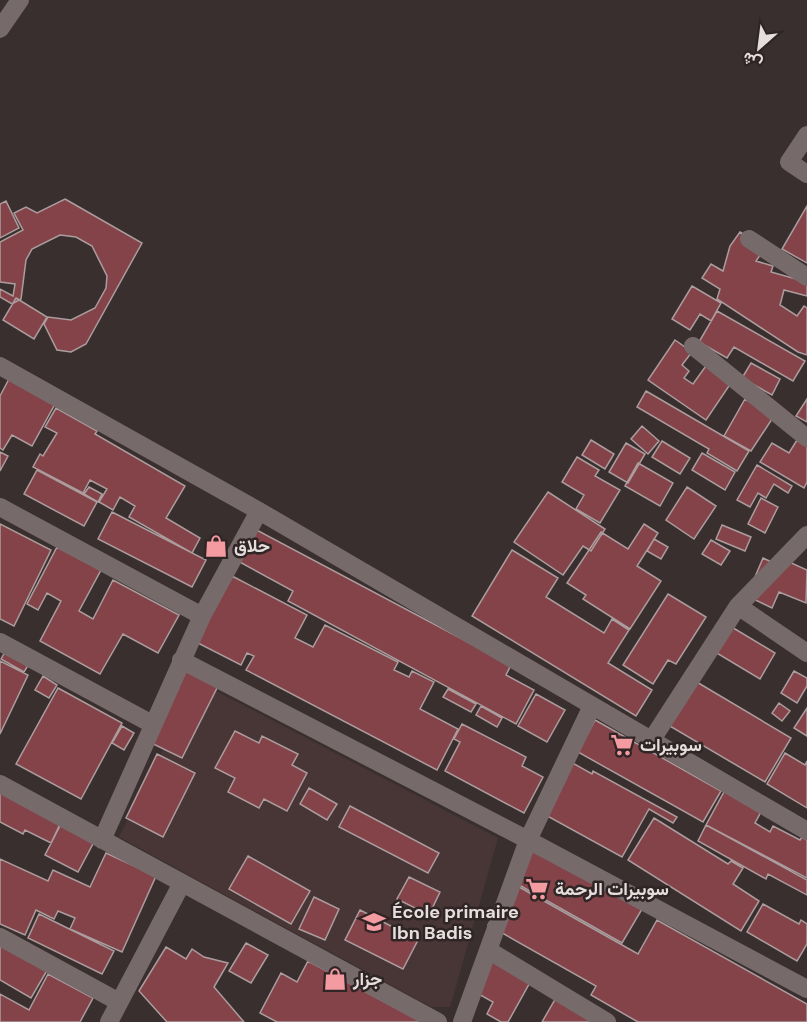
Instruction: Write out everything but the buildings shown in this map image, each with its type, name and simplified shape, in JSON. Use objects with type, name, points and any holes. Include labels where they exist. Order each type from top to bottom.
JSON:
[{"type":"street","points":[[0,29],[20,0]]},
{"type":"street","points":[[807,135],[789,162],[807,174]]},
{"type":"street","points":[[748,239],[807,277]]},
{"type":"street","points":[[693,346],[807,438]]},
{"type":"street","points":[[0,366],[259,510],[807,831]]},
{"type":"street","points":[[0,507],[202,616]]},
{"type":"street","points":[[102,840],[181,660],[259,510]]},
{"type":"street","points":[[651,741],[738,606],[807,535]]},
{"type":"street","points":[[738,606],[807,653]]},
{"type":"street","points":[[0,642],[152,723]]},
{"type":"street","points":[[181,660],[528,840],[807,989]]},
{"type":"street","points":[[462,1022],[528,840],[592,706]]},
{"type":"street","points":[[0,783],[438,1022]]},
{"type":"street","points":[[109,1022],[182,883]]},
{"type":"street","points":[[0,937],[119,1002]]},
{"type":"street","points":[[488,950],[607,1022]]},
{"type":"shaded area","name":"École primaire Ibn Badis","points":[[197,681],[498,838],[450,1007],[431,1007],[119,837]]},
{"type":"place","name":"حلاق","points":[[216,546]]},
{"type":"place","name":"سوبيرات","points":[[622,745]]},
{"type":"place","name":"سوبيرات الرحمة","points":[[537,889]]},
{"type":"place","name":"École primaire Ibn Badis","points":[[374,922]]},
{"type":"place","name":"جزار","points":[[335,979]]}]
